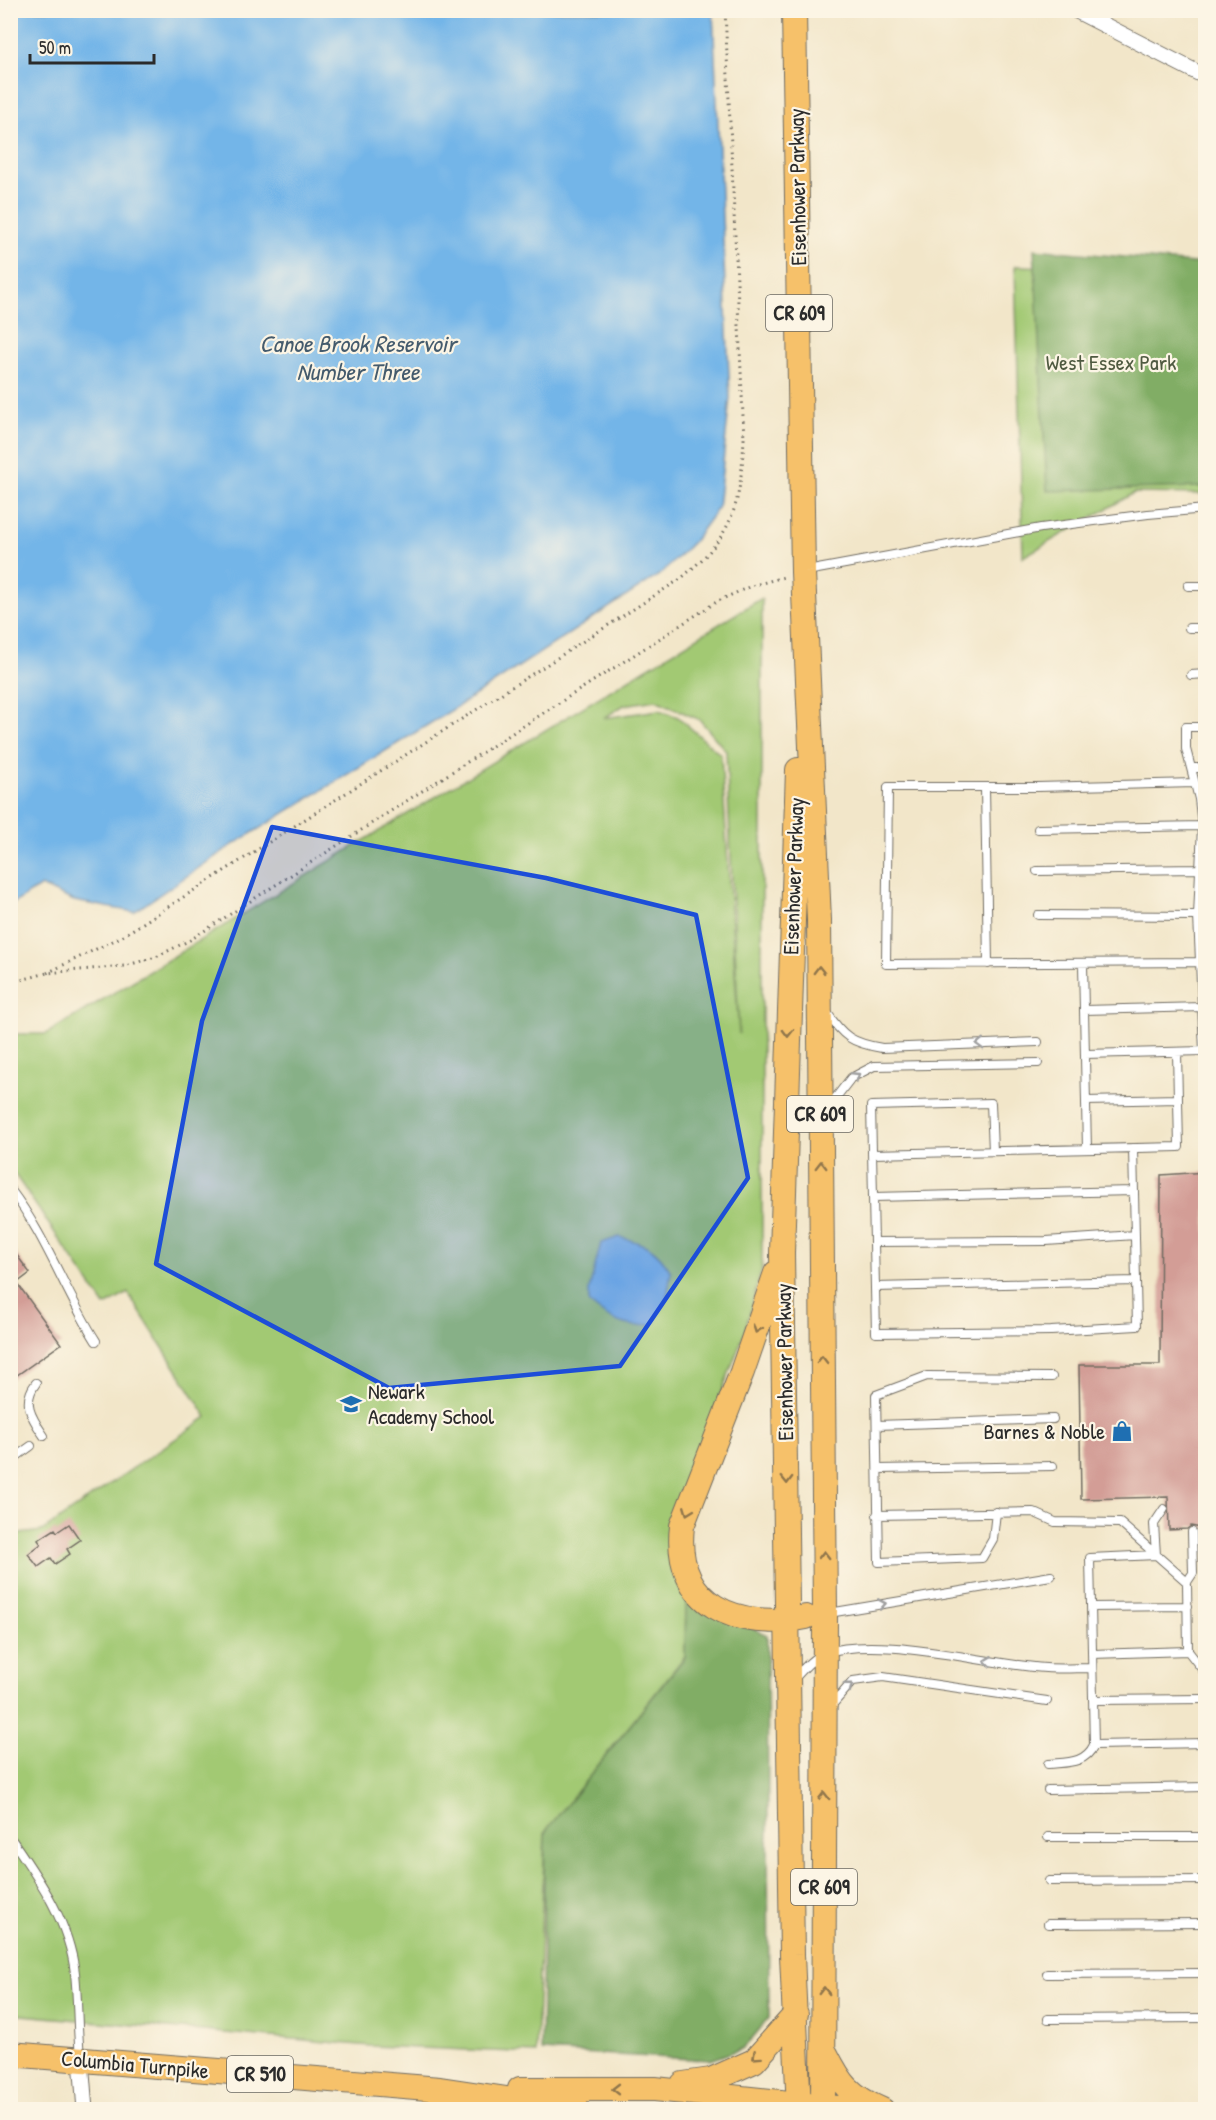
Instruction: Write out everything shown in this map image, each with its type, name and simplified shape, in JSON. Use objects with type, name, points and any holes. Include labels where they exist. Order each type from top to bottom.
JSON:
[{"type":"main road","name":"Eisenhower Parkway","points":[[794,10],[804,615],[819,920],[825,1613],[824,2049],[811,2107]]},
{"type":"main road","name":"Eisenhower Parkway","points":[[804,615],[789,970],[782,1253],[790,1620],[792,1955],[796,2014],[811,2107]]},
{"type":"main road","points":[[782,1253],[742,1372],[682,1526],[680,1543],[687,1574],[695,1589],[719,1610],[750,1620],[790,1620],[825,1613]]},
{"type":"main road","points":[[655,2089],[711,2080],[754,2061],[796,2014]]},
{"type":"main road","points":[[824,2049],[840,2082],[859,2100],[882,2109]]},
{"type":"main road","name":"Columbia Turnpike","points":[[10,2054],[440,2089],[578,2109]]},
{"type":"main road","name":"Columbia Turnpike","points":[[440,2089],[655,2089],[811,2107],[857,2109]]},
{"type":"street","points":[[1075,10],[1206,77]]},
{"type":"street","points":[[81,2060],[85,2109]]},
{"type":"lane","points":[[803,572],[1041,528],[1206,509]]},
{"type":"lane","points":[[1188,586],[1206,586]]},
{"type":"lane","points":[[1189,628],[1206,628]]},
{"type":"lane","points":[[1191,675],[1206,674]]},
{"type":"lane","points":[[1085,1054],[1204,1051],[1198,916],[1202,799],[1186,750],[1186,727],[1206,727]]},
{"type":"lane","points":[[1192,768],[1206,768]]},
{"type":"lane","points":[[1195,783],[888,787],[886,964],[1199,962]]},
{"type":"lane","points":[[985,787],[988,964]]},
{"type":"lane","points":[[1038,829],[1202,826]]},
{"type":"lane","points":[[1038,871],[1200,869]]},
{"type":"lane","points":[[1038,915],[1198,916]]},
{"type":"lane","points":[[1083,964],[1087,1149]]},
{"type":"lane","points":[[819,1002],[836,1027],[857,1044],[882,1048],[1038,1042]]},
{"type":"lane","points":[[1084,1010],[1203,1007]]},
{"type":"lane","points":[[872,1155],[1179,1147],[1177,1052]]},
{"type":"lane","points":[[820,1121],[851,1078],[874,1066],[1038,1063]]},
{"type":"lane","points":[[1086,1101],[1178,1099]]},
{"type":"lane","points":[[993,1151],[991,1103],[871,1106],[876,1333],[1051,1331],[1137,1326],[1133,1148]]},
{"type":"lane","points":[[10,1189],[41,1236],[75,1308],[96,1341]]},
{"type":"lane","points":[[873,1197],[1134,1191]]},
{"type":"lane","points":[[874,1242],[1046,1240],[1135,1235]]},
{"type":"lane","points":[[875,1287],[1136,1281]]},
{"type":"lane","points":[[996,1512],[993,1539],[982,1558],[879,1562],[876,1395],[927,1376],[1052,1377]]},
{"type":"lane","points":[[36,1383],[29,1392],[28,1407],[44,1436]]},
{"type":"lane","points":[[877,1425],[1053,1419]]},
{"type":"lane","points":[[10,1461],[31,1446]]},
{"type":"lane","points":[[878,1469],[1053,1466]]},
{"type":"lane","points":[[1156,1555],[1154,1524],[1164,1509]]},
{"type":"lane","points":[[877,1515],[1033,1512],[1055,1522],[1120,1523],[1187,1582]]},
{"type":"lane","points":[[1192,1532],[1192,1573],[1187,1582],[1188,1651],[1206,1674]]},
{"type":"lane","points":[[1048,1764],[1079,1761],[1090,1754],[1094,1744],[1090,1558],[1156,1555]]},
{"type":"lane","points":[[825,1613],[1051,1576]]},
{"type":"lane","points":[[1091,1607],[1188,1606]]},
{"type":"lane","points":[[790,1684],[808,1663],[825,1653],[853,1647],[890,1648],[1046,1668],[1092,1668]]},
{"type":"lane","points":[[1092,1654],[1188,1651]]},
{"type":"lane","points":[[824,1724],[835,1698],[853,1681],[873,1678],[883,1677],[1047,1701]]},
{"type":"lane","points":[[1093,1700],[1206,1699]]},
{"type":"lane","points":[[1094,1744],[1206,1743]]},
{"type":"lane","points":[[1048,1790],[1206,1787]]},
{"type":"lane","points":[[1048,1838],[1206,1837]]},
{"type":"lane","points":[[10,1838],[46,1888],[68,1941],[75,1972],[81,2060]]},
{"type":"lane","points":[[1048,1881],[1206,1880]]},
{"type":"lane","points":[[1048,1924],[1206,1923]]},
{"type":"lane","points":[[1047,1974],[1206,1973]]},
{"type":"lane","points":[[1048,2019],[1206,2018]]},
{"type":"path","points":[[47,973],[121,937],[669,587],[703,561],[723,537],[735,511],[744,439],[725,10]]},
{"type":"path","points":[[10,983],[47,973],[124,966],[156,957],[190,940],[718,601],[751,586],[803,572]]},
{"type":"highlighted area","points":[[272,827],[546,878],[696,915],[748,1178],[620,1366],[389,1388],[156,1264],[202,1021]]},
{"type":"green space","name":"West Essex Park","points":[[1034,249],[1205,264],[1205,487],[1047,491]]},
{"type":"green space","name":"West Essex Park","points":[[1015,266],[1205,270],[1205,494],[1134,493],[1023,557]]},
{"type":"green space","name":"Newark Academy School","points":[[762,598],[762,1268],[743,1337],[672,1520],[686,1596],[685,1656],[545,1832],[536,2053],[371,2046],[11,2014],[11,1532],[20,1534],[42,1531],[207,1417],[128,1293],[105,1306],[11,1169],[11,1034],[46,1034]],"holes":[[[656,700],[700,720],[726,751],[739,1034],[721,755],[678,717],[659,710],[604,718],[624,705]]]},
{"type":"green space","points":[[686,1596],[767,1635],[769,2018],[744,2048],[710,2060],[541,2051],[545,1832],[685,1657]]},
{"type":"water","name":"Canoe Brook Reservoir Number Three","points":[[11,10],[713,11],[730,398],[718,508],[693,542],[662,573],[460,705],[231,846],[134,912],[74,901],[41,886],[11,905]]},
{"type":"water","points":[[619,1237],[650,1248],[671,1272],[667,1297],[654,1324],[635,1326],[619,1322],[589,1303],[589,1290],[601,1243]]},
{"type":"building","points":[[1206,1172],[1206,1529],[1191,1526],[1187,1529],[1169,1530],[1168,1497],[1081,1499],[1079,1365],[1160,1365],[1161,1175]]},
{"type":"building","points":[[10,1246],[30,1273],[17,1283],[61,1344],[10,1380]]},
{"type":"building","points":[[69,1524],[80,1540],[67,1549],[70,1554],[55,1564],[51,1558],[38,1567],[28,1554],[41,1544],[38,1540],[55,1529],[57,1532]]},
{"type":"place","name":"Newark Academy School","points":[[351,1404]]},
{"type":"place","name":"Barnes & Noble","points":[[1122,1431]]}]
